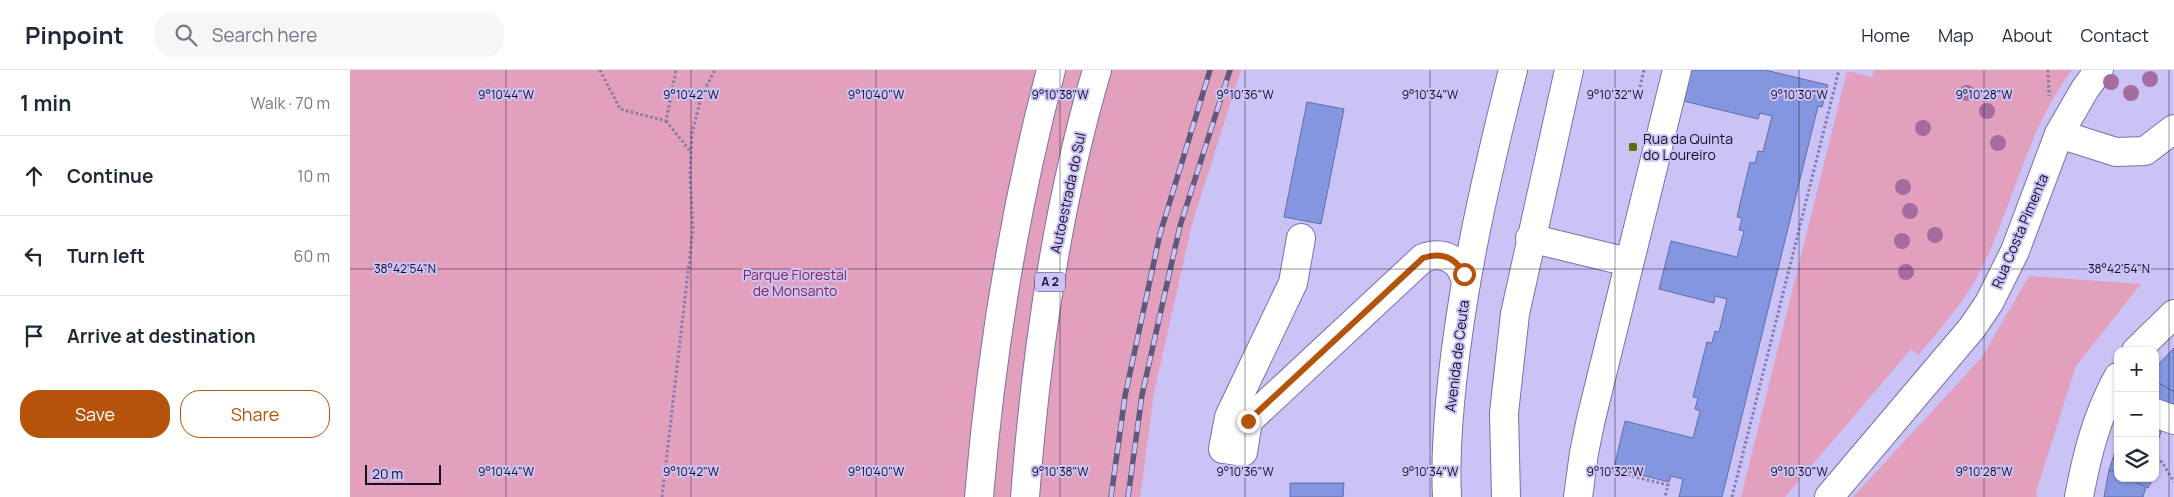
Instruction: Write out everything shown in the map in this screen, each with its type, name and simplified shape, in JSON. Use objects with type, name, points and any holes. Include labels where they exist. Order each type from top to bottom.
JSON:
[{"type":"main road","points":[[979,497],[1005,279],[1029,161],[1051,70]]},
{"type":"main road","name":"Autoestrada do Sul","points":[[1025,497],[1033,406],[1048,293],[1070,177],[1097,70]]},
{"type":"main road","name":"Avenida de Ceuta","points":[[1447,497],[1446,477],[1450,407],[1456,347],[1479,206],[1513,70]]},
{"type":"main road","points":[[1506,497],[1504,413],[1515,314],[1530,238],[1569,70]]},
{"type":"main road","points":[[1578,497],[1584,453],[1628,262],[1677,70]]},
{"type":"main road","name":"Rua Costa Pimenta","points":[[1829,497],[1972,328],[1989,303],[2015,251],[2059,134],[2085,89],[2099,70]]},
{"type":"main road","points":[[2059,134],[2116,152],[2145,151],[2174,129]]},
{"type":"main road","points":[[1301,238],[1293,283],[1230,417],[1223,449],[1243,452],[1248,421],[1423,258],[1434,255],[1452,259],[1460,265],[1466,284]]},
{"type":"main road","points":[[1530,238],[1628,262]]},
{"type":"main road","points":[[2140,347],[2174,314]]},
{"type":"main road","points":[[2079,497],[2092,434],[2114,390]]},
{"type":"main road","points":[[2159,414],[2174,420]]},
{"type":"path","points":[[600,70],[620,109],[666,121],[692,152]]},
{"type":"path","points":[[666,121],[676,70]]},
{"type":"path","points":[[662,497],[694,229],[692,133],[702,94],[714,70]]},
{"type":"path","points":[[1644,70],[1639,91],[1646,92]]},
{"type":"path","points":[[1732,497],[1839,70]]},
{"type":"path","points":[[2048,70],[2049,104]]},
{"type":"path","points":[[2159,461],[2162,462],[2174,482]]},
{"type":"path","points":[[1600,468],[1668,485],[1665,497]]},
{"type":"green space","name":"Parque Florestal de Monsanto","points":[[350,70],[1241,70],[1192,224],[1154,393],[1140,497],[350,497]]},
{"type":"green space","points":[[1874,70],[2072,70],[2057,92],[2033,140],[1983,266],[1954,312],[1918,355],[1911,349],[1785,497],[1741,497],[1847,71],[1872,77]]},
{"type":"green space","points":[[2029,276],[2141,284],[2076,366],[2036,492],[2037,497],[1853,497],[1982,357]]},
{"type":"building","points":[[1678,70],[1765,70],[1828,85],[1822,107],[1818,106],[1722,497],[1679,497],[1683,479],[1671,476],[1669,482],[1614,468],[1625,421],[1693,438],[1700,411],[1695,409],[1698,398],[1693,397],[1707,342],[1712,343],[1715,331],[1719,332],[1727,299],[1715,296],[1714,303],[1659,289],[1671,241],[1737,257],[1744,231],[1739,230],[1742,218],[1737,217],[1750,162],[1755,163],[1758,151],[1763,152],[1772,116],[1760,113],[1758,119],[1671,98]]},
{"type":"building","points":[[1307,102],[1344,109],[1321,224],[1284,217]]},
{"type":"building","points":[[2174,348],[2174,392],[2159,383],[2159,364]]},
{"type":"building","points":[[2159,383],[2174,392],[2174,408],[2159,402]]},
{"type":"building","points":[[2159,422],[2164,424],[2159,437]]},
{"type":"building","points":[[2114,455],[2114,472],[2109,470]]},
{"type":"building","points":[[2109,470],[2114,472],[2114,482],[2135,482],[2146,487],[2143,497],[2104,497]]},
{"type":"building","points":[[2135,482],[2151,482],[2148,488]]},
{"type":"building","points":[[1290,483],[1344,483],[1343,497],[1290,497]]},
{"type":"railway","points":[[1111,497],[1125,396],[1160,234],[1210,70]]},
{"type":"railway","points":[[1128,497],[1142,395],[1180,226],[1230,70]]},
{"type":"place","name":"Rua da Quinta do Loureiro","points":[[1633,147]]},
{"type":"route","points":[[1248,421],[1411,272],[1423,258],[1443,255],[1460,265],[1464,274]]}]
